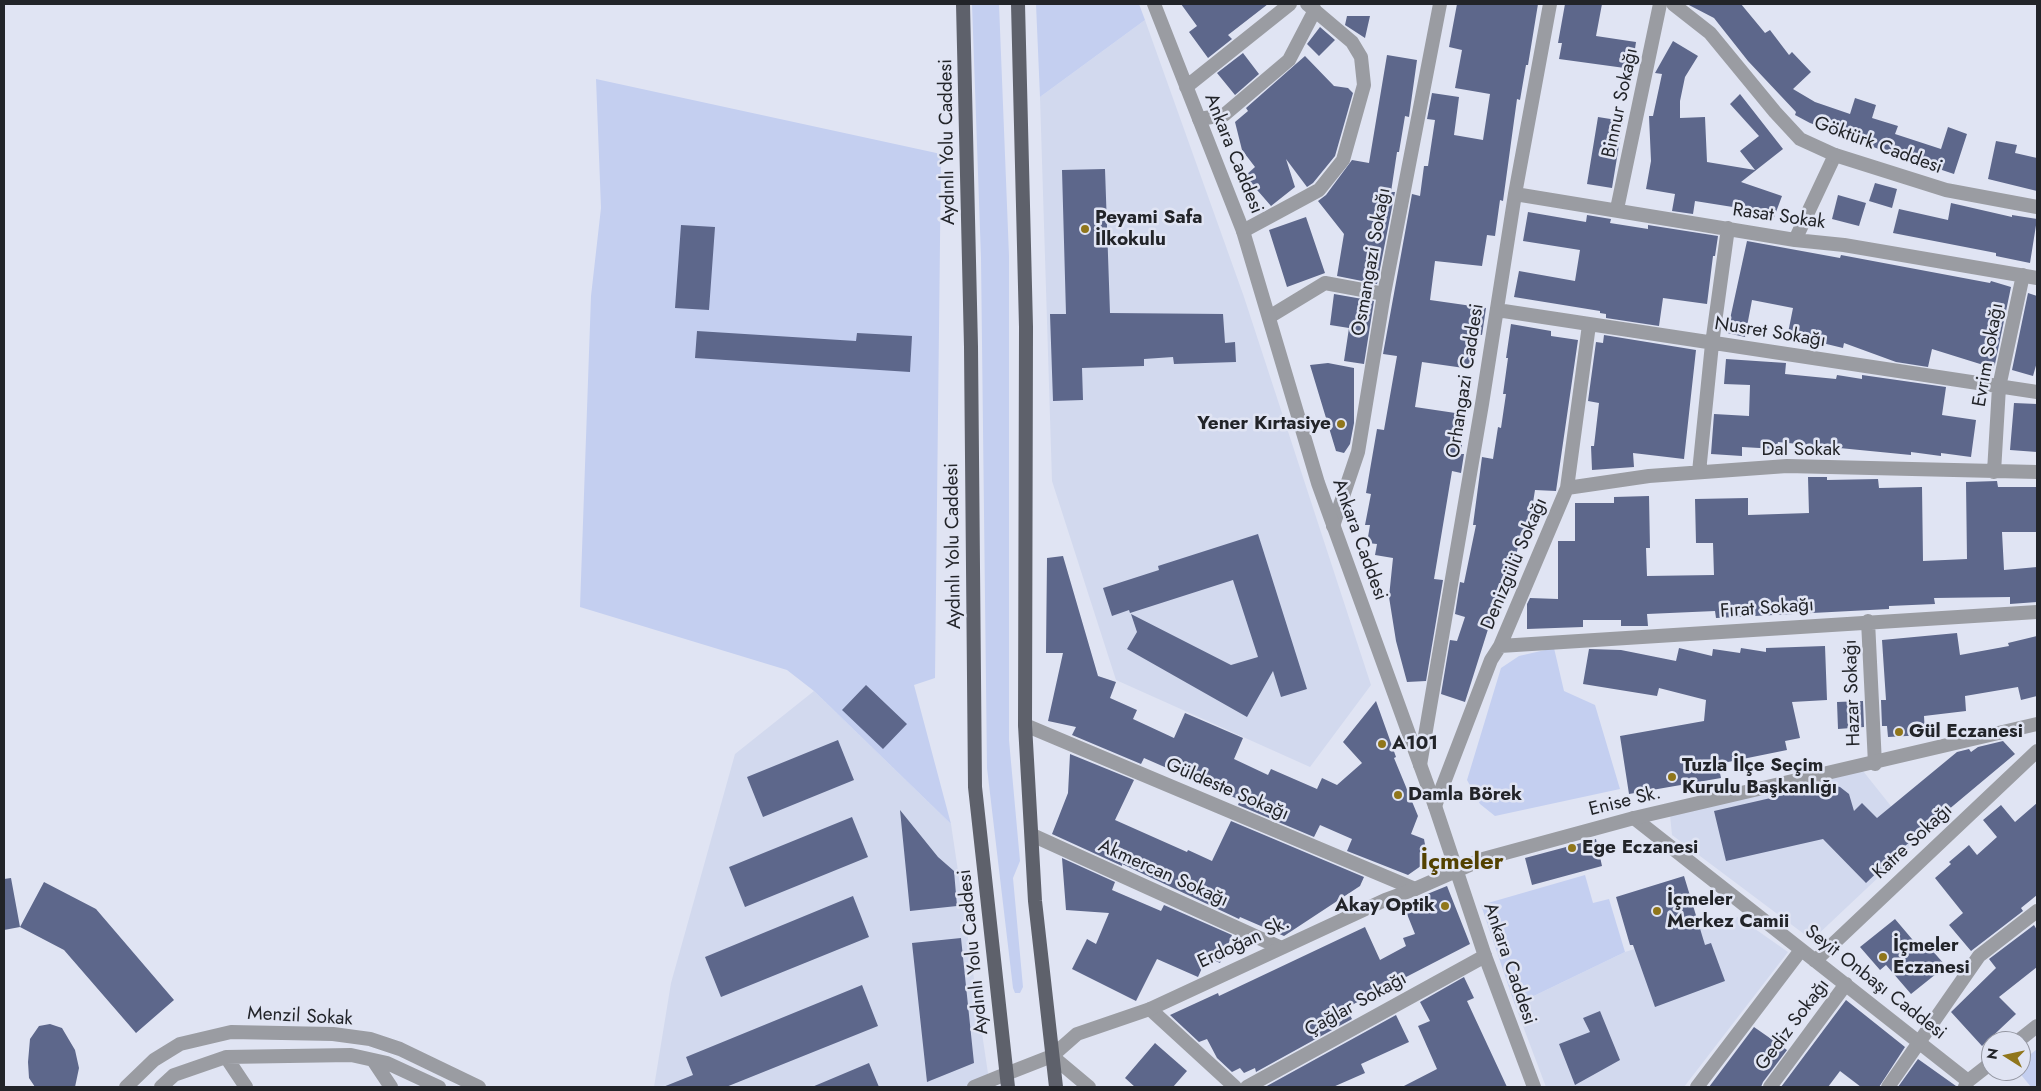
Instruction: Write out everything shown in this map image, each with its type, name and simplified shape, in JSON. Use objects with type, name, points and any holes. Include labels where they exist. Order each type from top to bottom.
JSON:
[{"type":"main road","name":"Aydınlı Yolu Caddesi","points":[[963,4],[972,347],[975,788],[1007,1080]]},
{"type":"main road","points":[[1018,4],[1026,327],[1025,725],[1035,901],[1056,1087]]},
{"type":"street","name":"Ankara Caddesi","points":[[1154,4],[1243,231],[1318,483],[1458,871],[1484,956],[1534,1087]]},
{"type":"street","points":[[1186,87],[1290,4]]},
{"type":"street","name":"Osmangazi Sokağı","points":[[1333,526],[1358,452],[1384,294],[1440,4]]},
{"type":"street","name":"Orhangazi Caddesi","points":[[1420,765],[1515,194],[1550,4]]},
{"type":"street","name":"Binnur Sokağı","points":[[1618,210],[1660,4]]},
{"type":"street","name":"Göktürk Caddesi","points":[[1673,4],[1710,33],[1800,139],[1835,155],[1946,190],[2037,207]]},
{"type":"street","points":[[1199,119],[1224,115],[1289,60],[1311,7],[1352,42],[1361,57],[1364,85],[1343,160],[1318,190],[1243,231]]},
{"type":"street","points":[[1795,240],[1835,155]]},
{"type":"street","name":"Rasat Sokak","points":[[1515,194],[1795,240],[1844,244],[2030,277]]},
{"type":"street","points":[[1699,472],[1712,344],[1728,228]]},
{"type":"street","name":"Evrim Sokağı","points":[[1994,472],[1999,387],[2030,277]]},
{"type":"street","points":[[1269,317],[1325,283],[1384,294]]},
{"type":"street","name":"Nusret Sokağı","points":[[1497,310],[2037,392]]},
{"type":"street","name":"Denizgülü Sokağı","points":[[1435,806],[1491,660],[1500,646],[1567,488],[1589,325]]},
{"type":"street","name":"Dal Sokak","points":[[1567,488],[1649,476],[1787,466],[2037,472]]},
{"type":"street","name":"Fırat Sokağı","points":[[1500,646],[1868,621],[2037,612]]},
{"type":"street","name":"Hazar Sokağı","points":[[1868,621],[1874,764]]},
{"type":"street","name":"Enise Sk.","points":[[1458,871],[1484,859],[1634,818],[1874,764],[2037,724]]},
{"type":"street","name":"Güldeste Sokağı","points":[[1025,725],[1415,889]]},
{"type":"street","name":"Katre Sokağı","points":[[1815,961],[2037,752]]},
{"type":"street","name":"Seyit Onbaşı Caddesi","points":[[1634,818],[1920,1043],[1966,1084]]},
{"type":"street","name":"Akmercan Sokağı","points":[[1032,835],[1279,948]]},
{"type":"street","name":"Erdoğan Sk.","points":[[974,1087],[1007,1080],[1052,1056],[1077,1034],[1150,1009],[1385,900],[1458,871]]},
{"type":"street","points":[[1888,1087],[1979,956],[2037,910]]},
{"type":"street","points":[[1697,1087],[1801,950]]},
{"type":"street","name":"Çağlar Sokağı","points":[[1247,1087],[1484,956]]},
{"type":"street","name":"Gediz Sokağı","points":[[1770,1087],[1846,984]]},
{"type":"street","points":[[1150,1009],[1235,1087]]},
{"type":"street","name":"Menzil Sokak","points":[[126,1087],[154,1060],[180,1044],[231,1032],[333,1034],[370,1040],[400,1049],[479,1087]]},
{"type":"street","name":"Menzil Sokak","points":[[161,1087],[174,1075],[226,1057],[351,1055],[387,1063],[438,1087]]},
{"type":"street","points":[[1052,1056],[1089,1087]]},
{"type":"street","points":[[226,1057],[246,1087]]},
{"type":"street","points":[[373,1060],[391,1087]]},
{"type":"street","points":[[1966,1084],[1981,1071]]},
{"type":"shaded area","points":[[972,4],[999,4],[1009,256],[1009,740],[1020,861],[1013,878],[1023,987],[1020,993],[1015,993],[1013,988],[987,768],[981,258]]},
{"type":"shaded area","points":[[1036,4],[1139,4],[1145,20],[1040,97]]},
{"type":"shaded area","points":[[1145,20],[1244,297],[1371,685],[1310,767],[1116,680],[1052,481],[1040,97]]},
{"type":"shaded area","points":[[596,79],[941,154],[935,678],[914,685],[951,824],[814,691],[787,670],[580,607],[591,296],[601,208]]},
{"type":"shaded area","points":[[1554,648],[1564,691],[1595,705],[1620,789],[1495,816],[1480,804],[1467,780],[1501,668],[1519,656]]},
{"type":"shaded area","points":[[814,691],[951,824],[990,1087],[654,1087],[671,983],[735,754]]},
{"type":"shaded area","points":[[1863,771],[1918,840],[1812,940],[1672,835],[1670,815]]},
{"type":"shaded area","points":[[1585,875],[1593,903],[1609,899],[1625,952],[1515,1005],[1481,905]]},
{"type":"shaded area","points":[[1738,917],[1788,952],[1684,1087],[1546,1087],[1515,1005],[1625,952]]},
{"type":"shaded area","points":[[2037,1049],[2037,1087],[2031,1087],[2026,1081],[2031,1081],[2031,1054]]},
{"type":"building","points":[[1181,4],[1268,4],[1228,35],[1232,39],[1208,58],[1189,32],[1197,26]]},
{"type":"building","points":[[1457,4],[1538,4],[1528,65],[1526,65],[1520,100],[1517,99],[1503,201],[1500,200],[1495,236],[1487,235],[1482,266],[1435,261],[1430,300],[1486,308],[1482,335],[1477,334],[1471,369],[1422,362],[1415,407],[1462,414],[1457,445],[1462,445],[1461,454],[1464,454],[1461,473],[1452,471],[1434,579],[1443,580],[1426,681],[1407,682],[1396,641],[1389,597],[1393,558],[1375,555],[1377,544],[1367,543],[1370,525],[1365,525],[1371,494],[1366,493],[1377,429],[1384,430],[1397,356],[1383,354],[1412,194],[1420,196],[1424,166],[1428,166],[1435,120],[1427,119],[1432,93],[1459,97],[1454,135],[1483,140],[1490,94],[1455,88],[1462,50],[1449,47]]},
{"type":"building","points":[[1565,4],[1602,4],[1596,36],[1636,42],[1632,69],[1559,59],[1562,43],[1558,43]]},
{"type":"building","points":[[1687,4],[1741,4],[1765,33],[1770,30],[1789,55],[1792,52],[1811,72],[1793,89],[1815,102],[1850,114],[1855,98],[1876,105],[1872,118],[1898,126],[1895,134],[1941,149],[1948,127],[1967,134],[1954,174],[1867,145],[1868,143],[1810,123],[1795,115],[1796,112],[1748,61],[1714,18]]},
{"type":"building","points":[[1347,16],[1370,16],[1365,38],[1345,25]]},
{"type":"building","points":[[1320,27],[1335,40],[1319,56],[1307,44]]},
{"type":"building","points":[[1673,41],[1698,56],[1685,77],[1680,101],[1680,118],[1705,117],[1707,162],[1755,170],[1740,151],[1759,136],[1730,104],[1740,94],[1783,149],[1741,182],[1782,196],[1773,220],[1739,208],[1695,201],[1693,214],[1672,211],[1675,194],[1646,189],[1651,161],[1649,116],[1653,116],[1662,74],[1655,73]]},
{"type":"building","points":[[1243,53],[1259,74],[1235,95],[1217,73]]},
{"type":"building","points":[[1387,55],[1417,60],[1409,117],[1405,116],[1399,152],[1397,152],[1391,192],[1395,192],[1377,284],[1337,276],[1344,234],[1318,201],[1326,195],[1352,160],[1369,163]]},
{"type":"building","points":[[1305,56],[1334,86],[1348,88],[1353,93],[1335,156],[1313,183],[1307,187],[1286,159],[1295,187],[1271,206],[1245,176],[1255,167],[1242,150],[1235,122],[1248,111],[1246,108]]},
{"type":"building","points":[[1598,117],[1623,121],[1612,188],[1587,184]]},
{"type":"building","points":[[1996,141],[2017,145],[2015,153],[2037,158],[2037,191],[1988,179]]},
{"type":"building","points":[[1105,169],[1110,313],[1223,314],[1225,343],[1235,342],[1236,362],[1174,364],[1173,357],[1144,359],[1144,366],[1082,368],[1083,400],[1053,401],[1050,314],[1066,314],[1062,170]]},
{"type":"building","points":[[1875,183],[1897,189],[1892,208],[1869,201]]},
{"type":"building","points":[[1838,195],[1866,203],[1859,226],[1832,219]]},
{"type":"building","points":[[1951,203],[2012,217],[2012,215],[2037,219],[2030,263],[1996,256],[1996,253],[1893,233],[1899,209],[1948,220]]},
{"type":"building","points":[[1528,212],[1586,222],[1587,215],[1611,219],[1610,223],[1648,229],[1648,225],[1718,236],[1715,256],[1713,256],[1707,304],[1663,298],[1659,326],[1606,318],[1606,314],[1600,313],[1600,311],[1514,297],[1519,271],[1575,281],[1580,250],[1523,241]]},
{"type":"building","points":[[1306,217],[1325,273],[1287,287],[1269,230]]},
{"type":"building","points":[[681,225],[715,227],[709,310],[675,308]]},
{"type":"building","points":[[1747,241],[1840,258],[1841,255],[1990,283],[1991,281],[2011,287],[1993,368],[1932,349],[1928,367],[1896,362],[1844,343],[1843,348],[1814,341],[1814,338],[1788,333],[1793,308],[1752,300],[1745,337],[1727,333]]},
{"type":"building","points":[[2028,293],[2037,296],[2037,362],[2033,376],[2012,370]]},
{"type":"building","points":[[1334,294],[1374,301],[1364,364],[1344,361],[1349,328],[1330,325]]},
{"type":"building","points":[[1511,324],[1551,331],[1551,336],[1578,340],[1556,491],[1535,490],[1528,534],[1521,532],[1510,585],[1499,583],[1490,623],[1465,702],[1441,694],[1450,640],[1457,641],[1465,617],[1455,614],[1460,582],[1464,583],[1476,525],[1473,525],[1482,457],[1493,459],[1498,427],[1501,428],[1506,394],[1503,394],[1508,358],[1506,358]]},
{"type":"building","points":[[697,331],[856,341],[857,333],[912,336],[910,372],[695,358]]},
{"type":"building","points":[[1604,335],[1696,350],[1684,459],[1633,453],[1634,467],[1592,470],[1591,446],[1594,446],[1599,403],[1588,401],[1596,342],[1603,343]]},
{"type":"building","points":[[1726,359],[1786,363],[1785,374],[1836,379],[1837,375],[1862,379],[1862,375],[1946,387],[1942,415],[1976,420],[1971,457],[1911,452],[1911,455],[1778,442],[1777,449],[1742,447],[1742,456],[1711,454],[1714,414],[1749,416],[1750,385],[1724,384]]},
{"type":"building","points":[[1328,363],[1354,368],[1354,423],[1350,444],[1344,453],[1336,451],[1310,365]]},
{"type":"building","points":[[2014,403],[2037,404],[2037,452],[2010,450]]},
{"type":"building","points":[[1808,477],[1827,477],[1827,480],[1878,479],[1879,488],[1922,487],[1923,561],[1967,559],[1966,482],[1997,481],[1998,487],[2037,487],[2037,532],[2002,532],[2004,570],[2037,567],[2037,602],[2010,604],[2010,597],[1934,598],[1935,604],[1889,606],[1889,609],[1716,618],[1715,611],[1647,614],[1648,626],[1621,626],[1621,620],[1583,620],[1583,627],[1527,629],[1527,604],[1530,598],[1558,599],[1558,541],[1575,541],[1575,503],[1614,503],[1614,497],[1649,496],[1650,548],[1646,548],[1647,576],[1714,575],[1713,543],[1696,543],[1695,499],[1748,498],[1748,515],[1809,513]]},
{"type":"building","points":[[1258,534],[1307,689],[1281,697],[1273,671],[1247,717],[1127,649],[1137,632],[1131,614],[1231,665],[1258,657],[1233,580],[1130,613],[1129,610],[1112,616],[1103,588],[1159,570],[1158,566]]},
{"type":"building","points":[[1063,556],[1098,676],[1116,682],[1110,698],[1137,710],[1133,719],[1174,738],[1185,713],[1243,738],[1234,759],[1268,775],[1271,769],[1317,789],[1322,778],[1337,785],[1362,763],[1343,742],[1376,701],[1396,757],[1394,758],[1418,816],[1411,834],[1424,839],[1428,861],[1408,875],[1347,851],[1352,839],[1320,825],[1314,837],[1238,805],[1240,800],[1144,758],[1141,764],[1072,735],[1076,727],[1048,721],[1063,653],[1046,653],[1047,558]]},
{"type":"building","points":[[1957,633],[1960,655],[2009,646],[2008,643],[2037,636],[2037,696],[2021,700],[2018,687],[1965,696],[1966,711],[1924,716],[1925,735],[1888,737],[1887,726],[1882,726],[1881,700],[1886,700],[1882,640]]},
{"type":"building","points":[[1825,646],[1827,700],[1792,702],[1800,738],[1785,741],[1787,750],[1718,764],[1721,778],[1629,794],[1620,736],[1704,721],[1706,700],[1659,688],[1657,696],[1583,684],[1589,649],[1621,650],[1676,661],[1679,648],[1712,656],[1713,649],[1740,653],[1741,648],[1766,652],[1766,648]]},
{"type":"building","points":[[866,685],[907,724],[883,749],[842,710]]},
{"type":"building","points":[[1863,701],[1864,727],[1838,729],[1837,702]]},
{"type":"building","points":[[838,740],[854,780],[763,817],[747,777]]},
{"type":"building","points":[[2003,741],[2015,754],[1905,846],[1866,883],[1823,839],[1726,861],[1714,811],[1810,789],[1811,794],[1831,785],[1840,787],[1849,794],[1854,811],[1862,803],[1877,818],[1957,752],[1969,749],[1971,752],[1978,747]]},
{"type":"building","points":[[1070,754],[1134,780],[1115,820],[1187,852],[1188,850],[1212,861],[1231,821],[1364,877],[1360,886],[1284,936],[1240,917],[1239,919],[1122,864],[1122,866],[1052,834],[1068,793]]},
{"type":"building","points":[[2037,803],[2037,895],[2021,908],[2023,911],[1971,951],[1949,925],[1963,913],[1935,878],[1951,864],[1949,862],[1969,845],[1977,855],[1997,837],[1983,820],[2001,805],[2015,822]]},
{"type":"building","points":[[900,810],[938,857],[954,871],[957,906],[910,911]]},
{"type":"building","points":[[852,817],[868,857],[745,907],[729,867]]},
{"type":"building","points":[[1596,839],[1602,866],[1532,885],[1525,858]]},
{"type":"building","points":[[1062,858],[1115,882],[1112,890],[1161,911],[1164,905],[1232,935],[1220,963],[1207,957],[1198,977],[1157,959],[1136,1001],[1072,969],[1087,939],[1096,944],[1109,913],[1066,910]]},
{"type":"building","points":[[1684,876],[1705,945],[1711,943],[1725,981],[1655,1007],[1633,945],[1630,945],[1616,897]]},
{"type":"building","points":[[11,878],[20,927],[4,930],[4,879]]},
{"type":"building","points":[[44,882],[96,909],[174,1000],[136,1033],[64,950],[20,927]]},
{"type":"building","points":[[1447,886],[1470,944],[1346,1008],[1352,1019],[1256,1072],[1255,1068],[1244,1073],[1240,1068],[1232,1072],[1217,1058],[1207,1039],[1199,1042],[1170,1015],[1218,993],[1219,996],[1365,927],[1380,960],[1406,946],[1403,938],[1415,934],[1405,909],[1405,903]]},
{"type":"building","points":[[853,896],[869,937],[721,997],[705,957]]},
{"type":"building","points":[[1895,919],[1923,952],[1929,947],[1946,966],[1911,994],[1886,965],[1880,970],[1860,947]]},
{"type":"building","points":[[2034,925],[2037,930],[2037,967],[1999,997],[2016,1014],[1998,1031],[1981,1031],[1981,1045],[1951,1012],[1996,968],[1989,959]]},
{"type":"building","points":[[961,938],[974,1063],[927,1082],[912,943]]},
{"type":"building","points":[[1464,977],[1474,998],[1467,1001],[1507,1087],[1402,1087],[1437,1069],[1418,1026],[1430,1021],[1420,1002]]},
{"type":"building","points":[[862,985],[878,1026],[726,1087],[663,1087],[693,1075],[686,1057]]},
{"type":"building","points":[[1846,1000],[1905,1047],[1879,1087],[1861,1087],[1840,1071],[1828,1087],[1781,1087]]},
{"type":"building","points":[[1600,1011],[1620,1060],[1575,1085],[1559,1044],[1590,1032],[1583,1018]]},
{"type":"building","points":[[1396,1015],[1409,1042],[1361,1064],[1365,1073],[1333,1087],[1265,1087]]},
{"type":"building","points":[[50,1024],[62,1028],[75,1050],[79,1068],[75,1087],[35,1087],[29,1078],[30,1039],[39,1026]]},
{"type":"building","points":[[1754,1027],[1787,1050],[1761,1087],[1709,1087]]},
{"type":"building","points":[[1155,1043],[1187,1071],[1173,1087],[1135,1087],[1125,1078]]},
{"type":"building","points":[[1918,1059],[1956,1086],[1956,1087],[1898,1087]]},
{"type":"building","points":[[869,1063],[879,1087],[812,1087]]},
{"type":"place","name":"Peyami Safa İlkokulu","points":[[1085,229]]},
{"type":"place","name":"Yener Kırtasiye","points":[[1341,424]]},
{"type":"place","name":"Gül Eczanesi","points":[[1899,732]]},
{"type":"place","name":"A101","points":[[1382,744]]},
{"type":"place","name":"Tuzla İlçe Seçim Kurulu Başkanlığı","points":[[1672,777]]},
{"type":"place","name":"Damla Börek","points":[[1398,795]]},
{"type":"place","name":"Ege Eczanesi","points":[[1572,848]]},
{"type":"place","name":"Akay Optik","points":[[1445,906]]},
{"type":"place","name":"İçmeler Merkez Camii","points":[[1657,911]]},
{"type":"place","name":"İçmeler Eczanesi","points":[[1883,957]]},
{"type":"district","name":"İçmeler","points":[[1462,863]]}]
